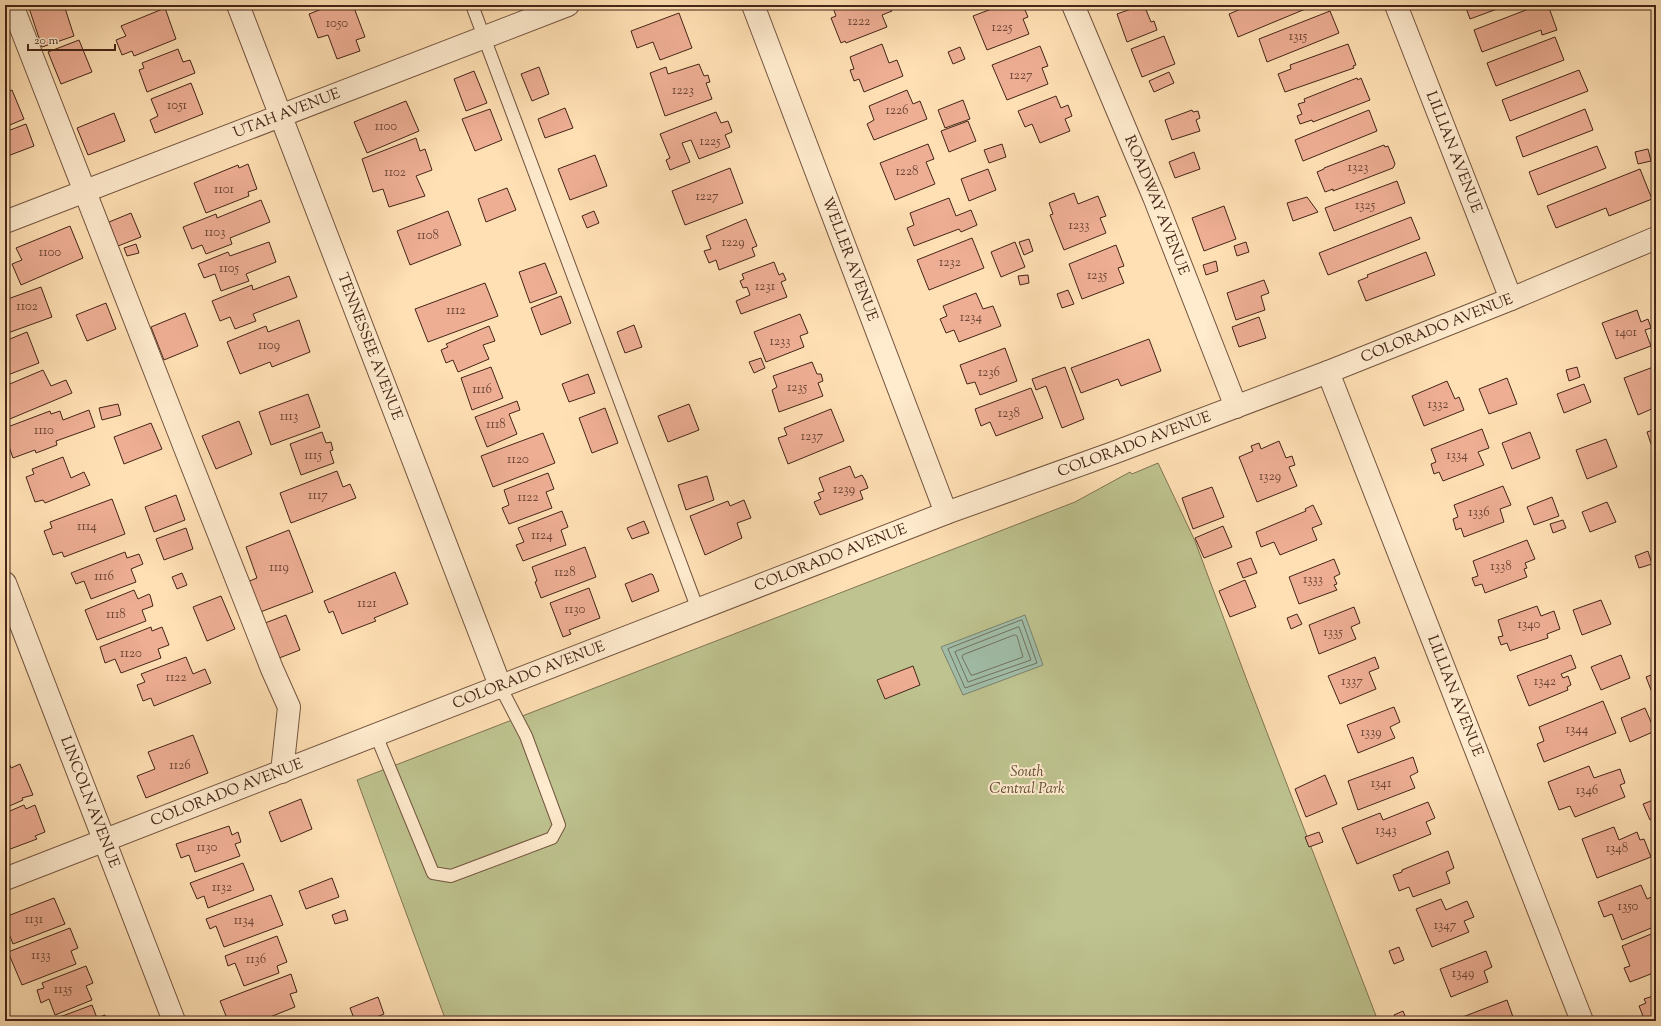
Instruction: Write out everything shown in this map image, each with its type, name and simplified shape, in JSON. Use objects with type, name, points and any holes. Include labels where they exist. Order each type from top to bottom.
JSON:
[{"type":"street","points":[[12,5],[184,448],[272,669],[289,707],[282,772]]},
{"type":"street","name":"TENNESSEE AVENUE","points":[[238,5],[501,688]]},
{"type":"street","name":"UTAH AVENUE","points":[[5,222],[568,5]]},
{"type":"street","name":"WELLER AVENUE","points":[[753,5],[946,513]]},
{"type":"street","name":"ROADWAY AVENUE","points":[[1073,5],[1154,197],[1236,407]]},
{"type":"street","name":"LILLIAN AVENUE","points":[[1396,5],[1511,299]]},
{"type":"street","name":"COLORADO AVENUE","points":[[5,879],[501,688],[946,513],[1328,372],[1511,299],[1656,238]]},
{"type":"street","name":"LILLIAN AVENUE","points":[[1328,372],[1582,1021]]},
{"type":"street","name":"LINCOLN AVENUE","points":[[5,583],[174,1021]]},
{"type":"lane","points":[[472,5],[698,610]]},
{"type":"lane","points":[[376,736],[433,873],[451,876],[552,838],[559,825],[526,736],[501,688]]},
{"type":"green space","name":"South Central Park","points":[[1158,463],[1195,541],[1378,1021],[446,1021],[357,780],[1075,502],[1130,472],[1132,474]]},
{"type":"water","points":[[1025,615],[1043,665],[963,695],[941,647]]},
{"type":"building","points":[[28,5],[64,5],[74,36],[42,47]]},
{"type":"building","points":[[332,5],[353,5],[365,37],[356,40],[360,51],[337,59],[328,35],[318,38],[309,14]]},
{"type":"building","points":[[832,5],[890,5],[892,11],[882,15],[887,27],[846,43],[845,41],[841,43],[831,18],[836,16]]},
{"type":"building","points":[[1002,5],[1023,5],[1028,17],[1023,19],[1029,34],[987,50],[973,16]]},
{"type":"building","points":[[1144,5],[1151,22],[1154,21],[1157,30],[1127,42],[1117,14]]},
{"type":"building","points":[[1250,5],[1315,5],[1238,37],[1229,14]]},
{"type":"building","points":[[1465,5],[1508,5],[1470,19]]},
{"type":"building","points":[[1539,5],[1548,5],[1557,30],[1542,35],[1541,30],[1482,52],[1474,30]]},
{"type":"building","points":[[165,8],[176,39],[134,56],[132,51],[122,55],[116,40],[126,36],[121,26]]},
{"type":"building","points":[[1330,11],[1339,33],[1267,62],[1259,39]]},
{"type":"building","points":[[679,13],[692,48],[660,60],[653,42],[637,48],[631,31]]},
{"type":"building","points":[[1164,36],[1175,64],[1142,77],[1131,49]]},
{"type":"building","points":[[1555,37],[1564,60],[1496,86],[1487,63]]},
{"type":"building","points":[[79,40],[92,72],[61,84],[48,52]]},
{"type":"building","points":[[882,44],[889,63],[897,60],[903,76],[864,92],[859,79],[854,81],[850,70],[854,69],[850,57]]},
{"type":"building","points":[[1348,44],[1356,65],[1353,66],[1354,68],[1285,92],[1278,74],[1291,69],[1290,65]]},
{"type":"building","points":[[1040,46],[1048,66],[1042,68],[1048,84],[1007,100],[992,65]]},
{"type":"building","points":[[960,47],[965,59],[953,64],[948,52]]},
{"type":"building","points":[[178,49],[183,62],[190,60],[195,73],[147,92],[139,70],[144,68],[142,63]]},
{"type":"building","points":[[699,64],[704,76],[708,75],[710,82],[706,83],[712,99],[665,116],[650,73],[666,67],[668,74]]},
{"type":"building","points":[[539,67],[549,94],[532,101],[521,74]]},
{"type":"building","points":[[1579,70],[1588,91],[1510,121],[1502,100]]},
{"type":"building","points":[[474,71],[487,103],[466,111],[454,79]]},
{"type":"building","points":[[1169,72],[1174,83],[1154,92],[1149,81]]},
{"type":"building","points":[[1357,78],[1358,80],[1361,78],[1370,100],[1313,122],[1312,120],[1300,124],[1297,116],[1302,114],[1298,104],[1305,102],[1304,99]]},
{"type":"building","points":[[191,83],[203,114],[155,133],[150,120],[158,116],[151,99]]},
{"type":"building","points":[[12,90],[24,119],[5,127],[5,93]]},
{"type":"building","points":[[907,90],[913,104],[920,101],[927,119],[874,140],[867,124],[874,120],[869,106]]},
{"type":"building","points":[[1056,96],[1061,108],[1068,105],[1072,116],[1065,119],[1070,131],[1040,143],[1032,124],[1025,127],[1018,111]]},
{"type":"building","points":[[963,100],[970,119],[945,128],[938,110]]},
{"type":"building","points":[[406,101],[419,131],[367,153],[354,122]]},
{"type":"building","points":[[565,108],[573,128],[545,138],[538,119]]},
{"type":"building","points":[[490,109],[502,140],[475,151],[462,119]]},
{"type":"building","points":[[1585,109],[1593,130],[1523,157],[1516,137]]},
{"type":"building","points":[[1192,110],[1193,112],[1198,111],[1200,118],[1196,120],[1200,131],[1172,140],[1165,120]]},
{"type":"building","points":[[1369,110],[1377,131],[1303,161],[1295,140]]},
{"type":"building","points":[[716,112],[721,123],[728,121],[732,132],[725,135],[730,147],[699,159],[691,140],[682,143],[690,162],[670,170],[666,160],[670,158],[660,134]]},
{"type":"building","points":[[114,113],[125,141],[88,155],[77,128]]},
{"type":"building","points":[[968,121],[976,141],[949,152],[941,131]]},
{"type":"building","points":[[26,124],[34,146],[5,157],[5,132]]},
{"type":"building","points":[[416,138],[420,151],[425,149],[432,170],[416,176],[425,196],[389,207],[383,189],[373,192],[362,159]]},
{"type":"building","points":[[928,144],[934,159],[926,162],[935,184],[895,200],[880,163]]},
{"type":"building","points":[[1002,144],[1006,157],[989,163],[984,150]]},
{"type":"building","points":[[1384,145],[1385,147],[1388,146],[1394,161],[1395,164],[1393,168],[1333,191],[1333,189],[1325,192],[1317,172]]},
{"type":"building","points":[[1597,146],[1606,168],[1538,195],[1529,172]]},
{"type":"building","points":[[1648,149],[1651,161],[1638,164],[1635,152]]},
{"type":"building","points":[[1194,152],[1200,169],[1175,178],[1169,162]]},
{"type":"building","points":[[595,155],[607,186],[570,200],[558,169]]},
{"type":"building","points":[[248,164],[257,189],[248,192],[249,196],[206,213],[194,183],[238,165],[239,168]]},
{"type":"building","points":[[730,168],[743,203],[685,225],[672,191]]},
{"type":"building","points":[[988,169],[996,190],[969,201],[961,179]]},
{"type":"building","points":[[1640,169],[1652,199],[1609,216],[1606,208],[1556,228],[1547,206]]},
{"type":"building","points":[[1397,181],[1405,203],[1334,231],[1325,208]]},
{"type":"building","points":[[507,188],[516,210],[486,222],[478,199]]},
{"type":"building","points":[[1074,193],[1078,204],[1098,196],[1106,216],[1100,218],[1106,233],[1064,250],[1050,215],[1053,214],[1049,203]]},
{"type":"building","points":[[1307,197],[1318,212],[1293,221],[1287,203]]},
{"type":"building","points":[[949,198],[956,216],[971,210],[977,225],[961,232],[959,229],[914,246],[907,228],[914,225],[910,213]]},
{"type":"building","points":[[261,200],[270,222],[230,238],[232,244],[206,254],[202,245],[192,249],[183,227],[216,214],[217,218]]},
{"type":"building","points":[[1224,206],[1236,239],[1204,251],[1192,218]]},
{"type":"building","points":[[448,211],[461,245],[410,265],[397,231]]},
{"type":"building","points":[[594,211],[599,223],[587,228],[582,216]]},
{"type":"building","points":[[131,213],[141,237],[118,246],[109,222]]},
{"type":"building","points":[[1411,217],[1420,239],[1328,275],[1319,253]]},
{"type":"building","points":[[746,219],[757,246],[752,248],[755,256],[719,270],[716,260],[709,263],[704,251],[711,249],[706,236]]},
{"type":"building","points":[[70,226],[83,258],[21,285],[12,264],[22,260],[16,248]]},
{"type":"building","points":[[972,238],[984,268],[929,290],[917,260]]},
{"type":"building","points":[[1029,239],[1033,251],[1024,255],[1019,242]]},
{"type":"building","points":[[269,242],[276,262],[246,274],[249,281],[221,291],[215,274],[204,278],[198,264],[228,252],[230,256]]},
{"type":"building","points":[[1015,242],[1025,267],[1001,277],[991,252]]},
{"type":"building","points":[[1246,242],[1249,252],[1237,256],[1234,246]]},
{"type":"building","points":[[136,244],[139,253],[127,256],[124,248]]},
{"type":"building","points":[[1116,245],[1124,266],[1118,268],[1124,283],[1082,299],[1069,264]]},
{"type":"building","points":[[1426,252],[1435,275],[1366,301],[1358,281],[1368,277],[1367,275]]},
{"type":"building","points":[[1216,261],[1218,271],[1206,275],[1203,265]]},
{"type":"building","points":[[774,262],[779,275],[783,273],[786,280],[781,282],[787,297],[741,314],[736,301],[750,295],[747,287],[743,288],[740,281],[744,279],[742,274]]},
{"type":"building","points":[[545,263],[557,293],[530,303],[519,272]]},
{"type":"building","points":[[1028,275],[1029,283],[1020,285],[1018,276]]},
{"type":"building","points":[[289,276],[297,297],[253,314],[256,321],[235,329],[230,317],[220,321],[212,301],[252,285],[253,290]]},
{"type":"building","points":[[1264,280],[1269,293],[1261,296],[1265,310],[1236,320],[1227,293]]},
{"type":"building","points":[[485,283],[498,316],[428,342],[415,309]]},
{"type":"building","points":[[41,287],[52,317],[5,334],[5,300]]},
{"type":"building","points":[[1068,290],[1074,304],[1062,308],[1057,294]]},
{"type":"building","points":[[976,293],[983,309],[993,306],[1001,326],[959,342],[954,330],[946,333],[940,319],[947,316],[943,306]]},
{"type":"building","points":[[561,296],[571,323],[541,335],[531,308]]},
{"type":"building","points":[[106,303],[116,329],[87,341],[76,315]]},
{"type":"building","points":[[1637,310],[1641,322],[1648,319],[1651,328],[1645,330],[1651,346],[1616,359],[1602,323]]},
{"type":"building","points":[[185,313],[198,346],[164,360],[151,327]]},
{"type":"building","points":[[800,314],[808,333],[800,336],[804,347],[766,362],[754,332]]},
{"type":"building","points":[[1259,317],[1266,338],[1239,347],[1232,327]]},
{"type":"building","points":[[299,320],[310,352],[272,367],[270,362],[240,374],[227,342],[266,326],[268,332]]},
{"type":"building","points":[[634,325],[642,347],[625,353],[617,332]]},
{"type":"building","points":[[489,326],[495,341],[483,345],[489,359],[458,372],[453,360],[446,363],[441,350],[448,347],[446,344]]},
{"type":"building","points":[[27,332],[39,363],[5,376],[5,341]]},
{"type":"building","points":[[1149,339],[1161,371],[1121,386],[1118,379],[1081,393],[1071,368]]},
{"type":"building","points":[[1005,348],[1017,381],[980,395],[975,382],[967,384],[960,365]]},
{"type":"building","points":[[761,358],[765,368],[754,373],[749,362]]},
{"type":"building","points":[[812,362],[817,374],[821,374],[823,381],[818,383],[823,396],[779,412],[772,390],[777,387],[773,376]]},
{"type":"building","points":[[1656,366],[1656,407],[1638,415],[1624,378]]},
{"type":"building","points":[[491,367],[503,398],[472,410],[461,378]]},
{"type":"building","points":[[1065,367],[1084,419],[1062,428],[1046,386],[1036,390],[1032,379]]},
{"type":"building","points":[[1577,367],[1580,377],[1569,381],[1566,370]]},
{"type":"building","points":[[43,370],[51,386],[66,380],[72,393],[5,421],[5,386]]},
{"type":"building","points":[[588,374],[595,393],[569,402],[562,384]]},
{"type":"building","points":[[1507,378],[1517,404],[1489,414],[1479,389]]},
{"type":"building","points":[[1447,381],[1455,399],[1459,397],[1464,410],[1424,426],[1412,396]]},
{"type":"building","points":[[1584,384],[1591,402],[1564,413],[1557,394]]},
{"type":"building","points":[[1031,388],[1043,418],[996,436],[990,422],[981,426],[975,409]]},
{"type":"building","points":[[308,394],[320,427],[271,445],[259,412]]},
{"type":"building","points":[[517,401],[520,410],[509,414],[517,434],[487,447],[475,417]]},
{"type":"building","points":[[118,404],[121,415],[102,420],[99,408]]},
{"type":"building","points":[[689,404],[699,430],[668,442],[658,416]]},
{"type":"building","points":[[605,408],[618,443],[592,453],[579,418]]},
{"type":"building","points":[[831,409],[844,441],[788,464],[778,438],[787,435],[784,428]]},
{"type":"building","points":[[89,410],[95,427],[56,441],[57,445],[36,453],[35,450],[13,458],[5,435],[5,428],[50,411],[51,414],[60,411],[63,420]]},
{"type":"building","points":[[239,421],[252,454],[216,469],[202,436]]},
{"type":"building","points":[[151,423],[162,449],[124,464],[114,437]]},
{"type":"building","points":[[1482,429],[1489,448],[1478,452],[1484,465],[1443,481],[1439,472],[1434,474],[1431,464],[1436,462],[1431,449]]},
{"type":"building","points":[[1656,429],[1656,459],[1647,432]]},
{"type":"building","points":[[322,432],[326,443],[331,442],[333,450],[330,451],[334,463],[301,475],[290,444]]},
{"type":"building","points":[[1530,432],[1540,458],[1512,469],[1502,443]]},
{"type":"building","points":[[543,433],[555,463],[493,487],[481,456]]},
{"type":"building","points":[[1606,439],[1617,467],[1587,479],[1576,450]]},
{"type":"building","points":[[1279,441],[1286,458],[1292,456],[1295,465],[1289,467],[1297,486],[1257,502],[1239,457],[1253,451],[1251,446],[1259,443],[1261,449]]},
{"type":"building","points":[[63,457],[71,478],[84,472],[90,485],[45,503],[43,500],[35,502],[26,477],[34,474],[32,469]]},
{"type":"building","points":[[850,466],[855,478],[862,475],[865,480],[868,488],[860,491],[863,499],[820,515],[814,502],[821,499],[818,493],[824,491],[819,478]]},
{"type":"building","points":[[337,471],[343,487],[350,484],[356,498],[291,523],[280,493]]},
{"type":"building","points":[[548,473],[554,489],[546,492],[552,508],[509,524],[502,508],[509,505],[504,490]]},
{"type":"building","points":[[707,476],[714,500],[686,510],[678,485]]},
{"type":"building","points":[[1503,486],[1511,505],[1500,509],[1504,522],[1464,537],[1461,528],[1456,530],[1453,519],[1458,517],[1454,505]]},
{"type":"building","points":[[1212,487],[1224,517],[1193,529],[1182,498]]},
{"type":"building","points":[[176,495],[185,520],[154,532],[145,507]]},
{"type":"building","points":[[1552,497],[1559,516],[1534,525],[1527,507]]},
{"type":"building","points":[[112,499],[125,534],[64,557],[62,552],[53,555],[44,531],[52,528],[50,522]]},
{"type":"building","points":[[744,500],[751,518],[737,523],[742,538],[705,555],[690,516],[728,501],[730,506]]},
{"type":"building","points":[[1607,502],[1616,522],[1590,532],[1582,512]]},
{"type":"building","points":[[1313,505],[1322,524],[1312,528],[1317,540],[1280,555],[1274,542],[1261,547],[1256,532],[1306,511],[1305,509]]},
{"type":"building","points":[[562,511],[568,527],[561,530],[566,545],[523,561],[516,545],[524,542],[518,528]]},
{"type":"building","points":[[1563,520],[1566,528],[1553,533],[1550,524]]},
{"type":"building","points":[[644,521],[649,533],[632,539],[627,528]]},
{"type":"building","points":[[1223,526],[1232,547],[1204,558],[1195,538]]},
{"type":"building","points":[[186,528],[193,549],[164,560],[156,539]]},
{"type":"building","points":[[289,530],[313,592],[255,614],[247,582],[257,578],[246,547]]},
{"type":"building","points":[[1527,540],[1535,559],[1525,563],[1527,568],[1524,569],[1527,577],[1485,593],[1482,584],[1475,586],[1472,578],[1478,576],[1473,561]]},
{"type":"building","points":[[585,547],[596,577],[541,598],[535,582],[537,581],[532,567]]},
{"type":"building","points":[[1648,551],[1652,564],[1639,568],[1635,556]]},
{"type":"building","points":[[125,552],[127,558],[139,554],[143,564],[131,569],[136,582],[91,599],[84,581],[76,584],[71,573]]},
{"type":"building","points":[[1251,558],[1257,573],[1243,578],[1237,563]]},
{"type":"building","points":[[1334,559],[1340,574],[1334,577],[1337,584],[1334,585],[1337,590],[1299,604],[1289,577]]},
{"type":"building","points":[[395,572],[408,604],[374,618],[376,621],[342,634],[333,611],[329,613],[324,601]]},
{"type":"building","points":[[182,573],[187,585],[177,589],[172,577]]},
{"type":"building","points":[[650,574],[653,575],[659,591],[632,602],[625,584]]},
{"type":"building","points":[[1245,580],[1256,607],[1230,617],[1219,591]]},
{"type":"building","points":[[589,588],[600,618],[569,630],[571,634],[563,637],[550,603]]},
{"type":"building","points":[[134,590],[138,599],[149,594],[150,595],[153,606],[142,610],[146,621],[97,640],[85,610]]},
{"type":"building","points":[[221,596],[235,629],[207,641],[193,607]]},
{"type":"building","points":[[1601,600],[1611,624],[1582,635],[1573,610]]},
{"type":"building","points":[[1537,606],[1541,616],[1554,611],[1560,629],[1547,634],[1548,638],[1510,651],[1507,643],[1501,645],[1498,637],[1503,636],[1498,620]]},
{"type":"building","points":[[1354,607],[1360,623],[1351,627],[1356,639],[1319,654],[1309,625]]},
{"type":"building","points":[[1297,614],[1302,624],[1291,629],[1287,618]]},
{"type":"building","points":[[286,615],[300,650],[274,660],[260,625]]},
{"type":"building","points":[[151,627],[152,631],[162,627],[169,645],[158,649],[161,658],[121,673],[115,659],[105,663],[100,647]]},
{"type":"building","points":[[1571,655],[1576,668],[1561,674],[1563,678],[1568,676],[1571,685],[1567,687],[1568,690],[1529,706],[1517,676]]},
{"type":"building","points":[[1621,655],[1630,678],[1601,690],[1591,667]]},
{"type":"building","points":[[186,657],[193,674],[205,669],[211,683],[154,706],[151,698],[143,701],[137,685],[145,682],[141,674]]},
{"type":"building","points":[[1375,657],[1379,668],[1369,672],[1376,689],[1340,704],[1328,676]]},
{"type":"building","points":[[913,666],[920,685],[885,699],[877,680]]},
{"type":"building","points":[[1656,673],[1656,703],[1646,677]]},
{"type":"building","points":[[1603,701],[1616,733],[1544,762],[1537,744],[1544,741],[1539,727]]},
{"type":"building","points":[[1394,707],[1400,722],[1390,727],[1395,738],[1358,753],[1347,725]]},
{"type":"building","points":[[1645,708],[1655,731],[1630,742],[1621,718]]},
{"type":"building","points":[[193,735],[208,773],[146,798],[137,776],[155,769],[148,752]]},
{"type":"building","points":[[1413,757],[1418,772],[1410,776],[1415,788],[1358,810],[1348,781]]},
{"type":"building","points":[[20,764],[33,795],[22,798],[23,800],[5,808],[5,767],[10,765],[11,768]]},
{"type":"building","points":[[1589,766],[1594,778],[1620,769],[1625,783],[1620,785],[1625,797],[1575,817],[1570,806],[1559,810],[1548,782]]},
{"type":"building","points":[[1325,775],[1337,804],[1306,817],[1295,789]]},
{"type":"building","points":[[301,799],[312,829],[281,842],[269,812]]},
{"type":"building","points":[[1656,799],[1656,818],[1650,820],[1643,804]]},
{"type":"building","points":[[1428,802],[1435,818],[1426,822],[1431,834],[1357,864],[1342,828],[1380,813],[1383,820]]},
{"type":"building","points":[[24,805],[26,809],[35,805],[45,832],[35,836],[37,839],[5,851],[5,813]]},
{"type":"building","points":[[229,826],[232,835],[238,832],[241,842],[235,844],[240,856],[195,872],[189,855],[181,858],[176,844]]},
{"type":"building","points":[[1614,827],[1619,840],[1637,832],[1640,840],[1644,839],[1651,857],[1597,878],[1582,839]]},
{"type":"building","points":[[1319,832],[1323,842],[1309,847],[1305,837]]},
{"type":"building","points":[[1448,851],[1454,868],[1446,872],[1450,883],[1413,897],[1409,887],[1399,891],[1393,875]]},
{"type":"building","points":[[243,863],[254,890],[208,908],[204,896],[197,899],[190,883]]},
{"type":"building","points":[[332,878],[339,897],[306,909],[299,891]]},
{"type":"building","points":[[1641,885],[1647,899],[1656,895],[1656,926],[1622,940],[1612,914],[1604,917],[1598,902]]},
{"type":"building","points":[[271,895],[283,925],[224,947],[216,926],[210,929],[206,919]]},
{"type":"building","points":[[54,898],[65,924],[13,944],[5,924],[5,917]]},
{"type":"building","points":[[1441,899],[1446,910],[1467,901],[1474,917],[1464,921],[1469,932],[1432,947],[1416,909]]},
{"type":"building","points":[[345,910],[348,920],[335,924],[332,915]]},
{"type":"building","points":[[70,928],[78,948],[71,951],[76,964],[22,985],[8,952]]},
{"type":"building","points":[[1656,932],[1656,972],[1630,982],[1624,968],[1630,966],[1622,946]]},
{"type":"building","points":[[277,936],[287,962],[277,966],[279,973],[244,986],[235,963],[228,966],[225,956]]},
{"type":"building","points":[[1399,947],[1404,960],[1394,964],[1389,951]]},
{"type":"building","points":[[1486,951],[1492,967],[1484,971],[1488,982],[1451,997],[1440,969]]},
{"type":"building","points":[[86,966],[93,983],[86,986],[92,1000],[55,1015],[49,999],[41,1003],[37,990],[44,988],[42,983]]},
{"type":"building","points":[[291,974],[297,992],[290,994],[295,1007],[260,1021],[258,1021],[257,1018],[250,1021],[228,1021],[220,1001]]},
{"type":"building","points":[[1656,995],[1656,1021],[1645,1021],[1639,1006],[1646,1003],[1644,999]]},
{"type":"building","points":[[378,997],[384,1014],[366,1021],[355,1021],[350,1008]]},
{"type":"building","points":[[1507,1000],[1513,1017],[1504,1021],[1461,1021],[1460,1018]]},
{"type":"building","points":[[92,1005],[97,1018],[105,1015],[107,1021],[49,1021]]},
{"type":"building","points":[[1403,1011],[1407,1021],[1397,1021],[1394,1015]]},
{"type":"building","points":[[285,1017],[286,1021],[275,1021]]}]
